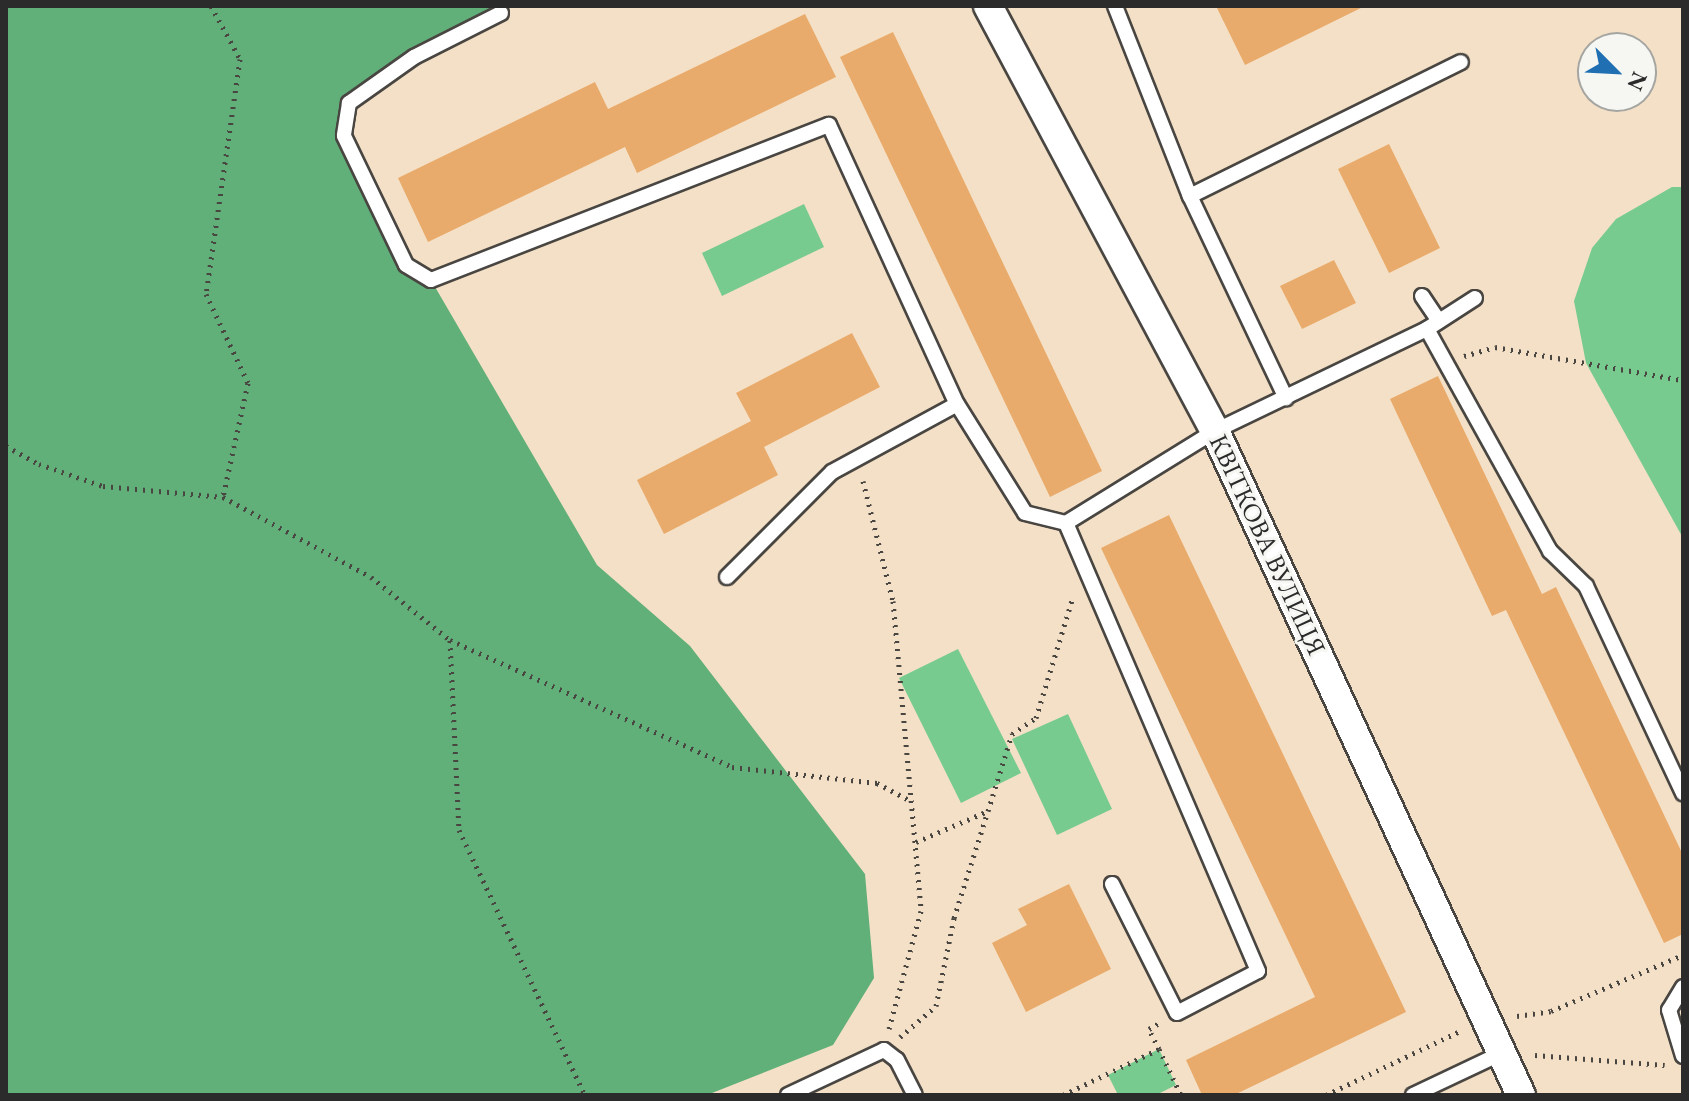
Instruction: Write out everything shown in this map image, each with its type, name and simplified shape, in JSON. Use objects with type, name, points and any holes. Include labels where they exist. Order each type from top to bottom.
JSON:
[{"type":"street","name":"КВІТКОВА ВУЛИЦЯ","points":[[988,6],[1215,431],[1521,1095]]},
{"type":"lane","points":[[1115,6],[1190,196],[1286,398]]},
{"type":"lane","points":[[501,13],[414,57],[349,103],[344,136],[406,265],[431,280],[829,125],[957,404],[1025,513],[1066,523],[1215,431],[1433,325],[1475,298]]},
{"type":"lane","points":[[1190,196],[1461,62]]},
{"type":"lane","points":[[1422,296],[1445,362],[1550,551],[1586,586],[1683,793]]},
{"type":"lane","points":[[727,577],[832,472],[957,404]]},
{"type":"lane","points":[[1066,523],[1258,971],[1177,1013],[1112,884]]},
{"type":"lane","points":[[1683,987],[1669,1010],[1683,1056]]},
{"type":"lane","points":[[788,1095],[884,1050],[897,1060],[915,1095]]},
{"type":"lane","points":[[1413,1095],[1502,1053]]},
{"type":"path","points":[[211,6],[240,59],[206,294],[248,383],[223,497]]},
{"type":"path","points":[[1445,362],[1495,347],[1683,380]]},
{"type":"path","points":[[6,446],[39,464],[103,486],[223,497],[371,577],[450,640],[732,767],[877,783],[911,801]]},
{"type":"path","points":[[857,459],[893,601],[921,911],[884,1050]]},
{"type":"path","points":[[884,1050],[936,1006],[954,918],[1012,734],[1036,718],[1083,566]]},
{"type":"path","points":[[450,640],[459,830],[585,1095]]},
{"type":"path","points":[[915,842],[988,811]]},
{"type":"path","points":[[1177,1013],[1149,1029],[1181,1095]]},
{"type":"path","points":[[1063,1095],[1159,1049]]},
{"type":"path","points":[[1502,1053],[1668,1065]]},
{"type":"green space","points":[[6,6],[498,6],[501,13],[349,103],[344,136],[389,238],[431,280],[597,565],[690,646],[865,874],[874,978],[833,1045],[707,1095],[6,1095]]},
{"type":"green space","points":[[1672,187],[1683,187],[1683,538],[1586,363],[1574,301],[1592,248],[1616,219]]},
{"type":"green space","points":[[804,204],[824,247],[722,296],[702,253]]},
{"type":"green space","points":[[958,649],[1021,773],[961,803],[899,678]]},
{"type":"green space","points":[[1068,714],[1112,809],[1057,835],[1012,739]]},
{"type":"green space","points":[[1159,1049],[1176,1085],[1156,1095],[1118,1095],[1108,1075]]},
{"type":"building","points":[[1216,6],[1365,6],[1245,65]]},
{"type":"building","points":[[805,14],[836,77],[637,173],[625,147],[428,242],[398,178],[595,82],[608,109]]},
{"type":"building","points":[[893,32],[1102,471],[1050,497],[840,57]]},
{"type":"building","points":[[1389,144],[1440,248],[1389,273],[1338,169]]},
{"type":"building","points":[[1334,260],[1356,303],[1302,329],[1280,286]]},
{"type":"building","points":[[852,333],[880,387],[764,447],[778,475],[664,534],[637,480],[751,421],[736,393]]},
{"type":"building","points":[[1438,376],[1542,594],[1556,587],[1683,855],[1683,934],[1664,943],[1506,610],[1492,616],[1390,399]]},
{"type":"building","points":[[1169,515],[1406,1012],[1234,1095],[1202,1095],[1186,1060],[1315,997],[1101,548]]},
{"type":"building","points":[[1069,884],[1111,969],[1026,1012],[992,943],[1027,925],[1018,909]]}]
